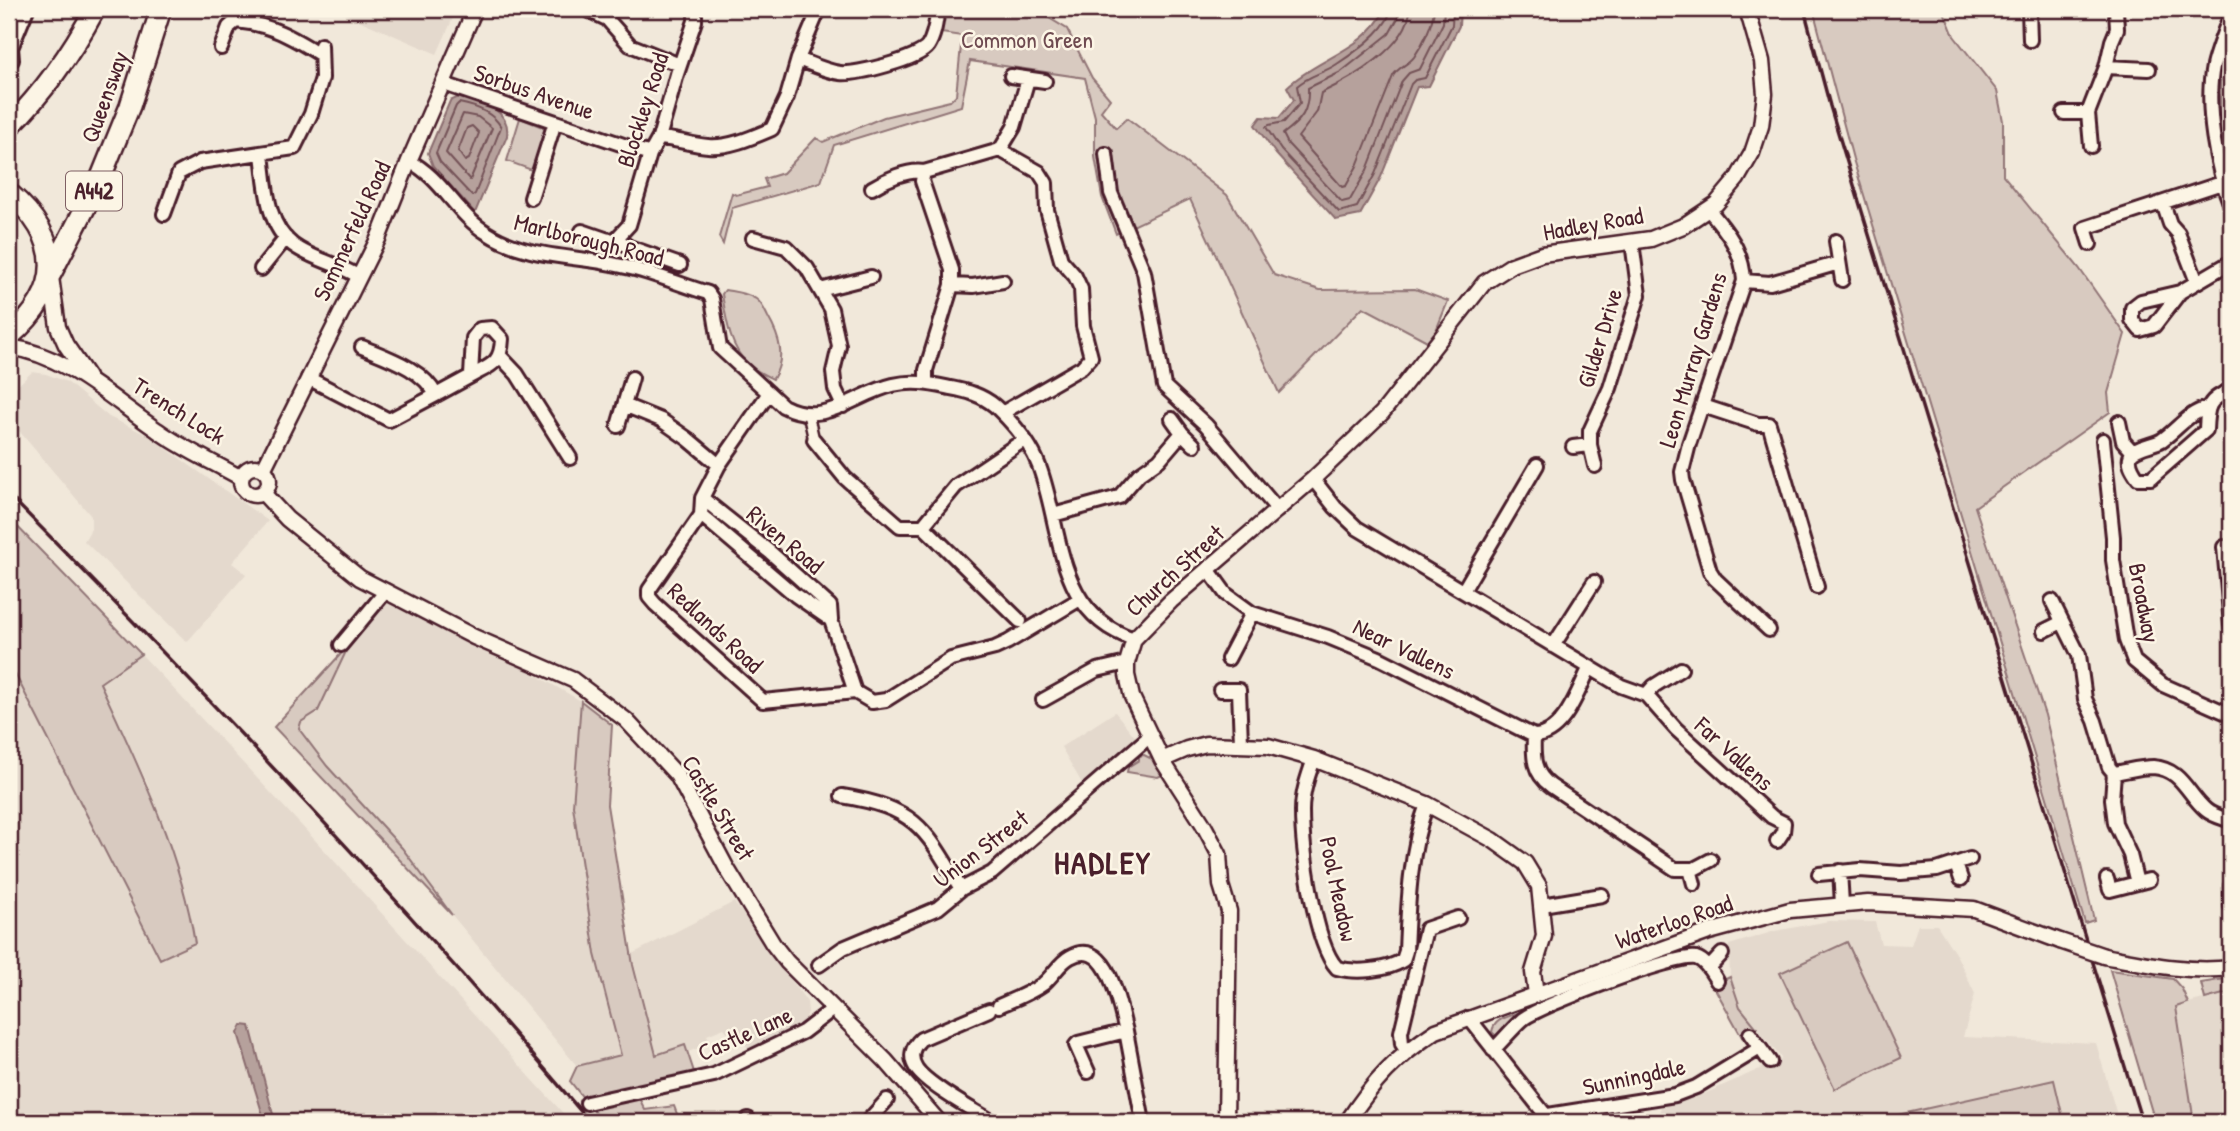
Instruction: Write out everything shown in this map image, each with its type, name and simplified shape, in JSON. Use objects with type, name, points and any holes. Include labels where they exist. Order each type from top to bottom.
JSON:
[{"type":"highway","name":"Queensway","points":[[9,127],[47,84],[77,42],[95,9]]},
{"type":"highway","name":"Queensway","points":[[51,276],[106,165],[130,106],[161,9]]},
{"type":"highway","name":"A442","points":[[9,193],[26,208],[39,226],[46,243],[51,276],[36,310],[9,337]]},
{"type":"street","points":[[12,60],[11,48],[27,9]]},
{"type":"street","name":"Sommerfeld Road","points":[[263,470],[378,239],[475,9]]},
{"type":"street","points":[[586,9],[607,19],[630,46],[680,65]]},
{"type":"street","name":"Blockley Road","points":[[616,239],[629,225],[650,154],[659,138],[695,21],[695,9]]},
{"type":"street","points":[[659,138],[680,139],[709,146],[725,145],[772,129],[787,97],[798,59],[819,9]]},
{"type":"street","points":[[798,59],[838,73],[855,73],[917,54],[927,48],[935,29],[938,9]]},
{"type":"street","name":"Hadley Road","points":[[1453,323],[1484,283],[1512,265],[1542,254],[1650,239],[1683,226],[1716,204],[1737,179],[1752,153],[1761,126],[1765,94],[1762,61],[1747,9]]},
{"type":"street","points":[[2029,9],[2030,40]]},
{"type":"street","points":[[2091,146],[2088,113],[2106,67],[2116,29],[2116,9]]},
{"type":"street","points":[[2231,14],[2213,67],[2211,109],[2214,141],[2227,181],[2231,206]]},
{"type":"street","points":[[164,214],[179,173],[200,162],[294,148],[311,114],[322,78],[321,50],[258,23],[236,20],[229,27],[221,48]]},
{"type":"street","points":[[2106,67],[2149,69]]},
{"type":"street","points":[[1011,76],[1045,81]]},
{"type":"street","points":[[872,188],[883,181],[1000,150],[1014,127],[1028,79]]},
{"type":"street","name":"Sorbus Avenue","points":[[444,84],[650,154]]},
{"type":"street","points":[[2064,113],[2088,113]]},
{"type":"street","points":[[531,198],[555,122]]},
{"type":"street","points":[[1000,150],[1039,172],[1046,183],[1047,210],[1061,260],[1081,289],[1083,326],[1091,357],[1083,367],[1002,413]]},
{"type":"street","points":[[262,154],[268,205],[286,238],[293,245],[358,276]]},
{"type":"street","points":[[1106,154],[1111,193],[1144,272],[1164,386],[1206,425],[1278,510]]},
{"type":"street","name":"Marlborough Road","points":[[409,161],[424,169],[470,220],[506,243],[548,256],[625,266],[708,293],[712,299],[720,348],[783,406],[796,413],[808,414]]},
{"type":"street","points":[[923,172],[922,181],[952,270],[952,285],[926,370],[926,383]]},
{"type":"street","points":[[2090,244],[2085,228],[2227,181]]},
{"type":"street","points":[[2164,202],[2170,224],[2178,233],[2197,282]]},
{"type":"street","name":"Leon Murray Gardens","points":[[1708,209],[1737,248],[1744,281],[1682,472],[1706,559],[1716,579],[1769,630]]},
{"type":"street","points":[[582,231],[608,240],[616,239],[629,247],[680,265]]},
{"type":"street","points":[[261,269],[286,238]]},
{"type":"street","points":[[753,238],[786,247],[807,268],[831,309],[839,346],[833,372],[835,389],[843,406]]},
{"type":"street","points":[[1836,241],[1842,280]]},
{"type":"street","name":"Gilder Drive","points":[[1595,466],[1590,431],[1610,388],[1639,295],[1632,242]]},
{"type":"street","points":[[2180,292],[2231,262]]},
{"type":"street","points":[[1744,281],[1770,283],[1839,263]]},
{"type":"street","points":[[51,276],[58,327],[66,345],[93,384]]},
{"type":"street","points":[[820,290],[871,276]]},
{"type":"street","points":[[952,285],[973,286],[1003,281]]},
{"type":"street","name":"Church Street","points":[[1226,1122],[1228,911],[1221,885],[1219,854],[1162,761],[1132,698],[1128,685],[1127,663],[1134,639],[1154,616],[1313,479],[1382,412],[1453,323]]},
{"type":"street","points":[[308,378],[389,420],[492,365],[499,355],[502,339],[492,328],[480,329],[473,338],[471,376]]},
{"type":"street","name":"Trench Lock","points":[[9,347],[27,350],[58,362],[171,440],[241,478]]},
{"type":"street","points":[[362,347],[424,378],[432,386],[436,396]]},
{"type":"street","points":[[499,355],[517,374],[570,458]]},
{"type":"street","points":[[618,426],[632,378]]},
{"type":"street","points":[[1024,440],[956,486],[927,521],[900,526],[845,478],[814,440],[808,414],[821,413],[890,385],[912,381],[975,394],[994,405],[1014,425],[1024,440],[1038,462],[1070,577],[1080,599],[1089,612],[1134,639]]},
{"type":"street","points":[[2207,408],[2195,411],[2161,441],[2133,452],[2130,457],[2131,469],[2138,478],[2151,478],[2206,430],[2207,408],[2215,397],[2231,390]]},
{"type":"street","points":[[701,515],[702,498],[719,465],[769,393]]},
{"type":"street","points":[[624,405],[661,420],[719,465]]},
{"type":"street","points":[[1703,407],[1758,424],[1769,424],[1818,587]]},
{"type":"street","points":[[1172,419],[1194,445]]},
{"type":"street","points":[[2119,422],[2123,441],[2133,452]]},
{"type":"street","points":[[1053,515],[1119,497],[1139,474],[1159,460],[1182,433]]},
{"type":"street","name":"Broadway","points":[[2102,440],[2113,560],[2126,640],[2134,661],[2163,685],[2231,715]]},
{"type":"street","points":[[1573,447],[1590,445]]},
{"type":"street","points":[[1463,591],[1537,465]]},
{"type":"street","points":[[241,478],[250,468],[263,470],[269,481],[263,493]]},
{"type":"street","name":"Castle Street","points":[[241,478],[241,486],[246,493],[255,496],[263,493],[287,519],[360,578],[474,637],[573,680],[626,720],[677,775],[726,867],[787,962],[886,1061],[939,1122]]},
{"type":"street","name":"Far Vallens","points":[[1313,479],[1335,507],[1357,528],[1620,685],[1646,695],[1675,729],[1772,817],[1784,823],[1783,832],[1777,841]]},
{"type":"street","name":"Riven Road","points":[[702,498],[771,553],[830,606],[831,620],[855,692]]},
{"type":"street","name":"Riven Road","points":[[701,515],[795,594],[831,620]]},
{"type":"street","name":"Redlands Road","points":[[701,515],[649,590],[649,597],[763,701],[855,692],[872,702],[886,700],[951,659],[995,648],[1023,626],[1080,599]]},
{"type":"street","points":[[927,521],[1023,626]]},
{"type":"street","points":[[2224,547],[2231,625]]},
{"type":"street","name":"Near Vallens","points":[[1208,569],[1226,594],[1252,613],[1328,637],[1379,658],[1534,736]]},
{"type":"street","points":[[1553,646],[1594,582]]},
{"type":"street","points":[[341,645],[386,592]]},
{"type":"street","points":[[2052,601],[2078,656],[2085,699],[2095,721],[2109,767],[2114,773],[2112,799],[2115,823],[2143,881],[2110,890],[2107,879]]},
{"type":"street","points":[[1228,659],[1252,613]]},
{"type":"street","points":[[2044,631],[2062,622]]},
{"type":"street","points":[[1042,701],[1097,670],[1127,663]]},
{"type":"street","points":[[1590,667],[1561,721],[1543,736],[1534,736],[1533,756],[1536,770],[1542,779],[1675,870],[1690,869],[1711,860]]},
{"type":"street","points":[[1646,695],[1654,686],[1681,669]]},
{"type":"street","points":[[1220,690],[1239,690],[1241,743]]},
{"type":"street","name":"Union Street","points":[[820,965],[844,948],[938,908],[961,888],[992,873],[1150,736]]},
{"type":"street","points":[[1162,761],[1196,746],[1241,743],[1268,746],[1314,759],[1427,804],[1493,840],[1525,863],[1539,886],[1544,936],[1533,972],[1536,994]]},
{"type":"street","name":"Pool Meadow","points":[[1314,759],[1303,797],[1303,834],[1316,914],[1326,952],[1337,968],[1376,968],[1402,960],[1406,951],[1415,855],[1420,824],[1427,804]]},
{"type":"street","points":[[2114,773],[2154,767],[2166,770],[2180,777],[2196,801],[2209,813],[2231,821]]},
{"type":"street","points":[[842,796],[872,801],[904,814],[933,841],[961,888]]},
{"type":"street","points":[[1819,874],[1860,870],[1901,873],[1937,870],[1970,859]]},
{"type":"street","points":[[1956,864],[1961,878]]},
{"type":"street","points":[[1690,869],[1694,884]]},
{"type":"street","points":[[1840,871],[1842,904]]},
{"type":"street","points":[[2231,886],[2231,906]]},
{"type":"street","points":[[1542,905],[1602,895]]},
{"type":"street","name":"Waterloo Road","points":[[1347,1122],[1377,1080],[1406,1051],[1436,1031],[1709,932],[1768,914],[1842,904],[1895,903],[1974,909],[2104,956],[2192,970],[2231,968]]},
{"type":"street","points":[[1406,1051],[1401,1032],[1426,929],[1458,918]]},
{"type":"street","points":[[993,1122],[917,1070],[912,1052],[915,1044],[1043,984],[1072,956],[1090,954],[1101,960],[1106,968],[1126,1031],[1143,1122]]},
{"type":"street","points":[[1709,968],[1722,954]]},
{"type":"street","points":[[1493,1050],[1524,1018],[1612,982],[1682,958],[1698,958],[1709,968],[1717,981]]},
{"type":"street","name":"Castle Lane","points":[[587,1103],[714,1075],[803,1032],[833,1009]]},
{"type":"street","points":[[1469,1018],[1550,1118]]},
{"type":"street","points":[[1088,1072],[1076,1045],[1126,1031]]},
{"type":"street","points":[[1751,1034],[1770,1062]]},
{"type":"street","name":"Sunningdale","points":[[1550,1118],[1675,1095],[1696,1087],[1760,1048]]},
{"type":"street","points":[[867,1122],[887,1100]]},
{"type":"shaded area","points":[[333,9],[457,9],[437,54]]},
{"type":"shaded area","points":[[32,372],[67,382],[109,417],[147,435],[268,521],[232,563],[246,574],[187,642],[84,541],[91,529],[91,516],[9,419],[9,394]]},
{"type":"shaded area","points":[[387,603],[470,645],[504,657],[581,701],[573,806],[595,954],[621,1056],[577,1066],[452,915],[402,848],[327,766],[298,729],[301,722],[318,711],[349,645]]},
{"type":"shaded area","points":[[141,654],[327,853],[571,1122],[9,1122],[9,662],[160,958],[188,902],[147,782],[100,683]]},
{"type":"shaded area","points":[[1115,712],[1136,738],[1110,758],[1083,785],[1061,747]]},
{"type":"shaded area","points":[[734,902],[807,1002],[805,1020],[749,1051],[738,1030],[728,1033],[724,1028],[707,1035],[711,1043],[688,1052],[684,1045],[656,1056],[632,954]]},
{"type":"shaded area","points":[[1829,921],[1875,922],[1881,944],[1911,945],[1918,925],[1937,925],[1958,958],[1975,994],[1963,1037],[2096,1043],[2119,1122],[1656,1122],[1661,1107],[1695,1098],[1782,1059],[1740,1007],[1730,981],[1729,945],[1775,931]]},
{"type":"shaded area","points":[[2231,992],[2231,1122],[2194,1122],[2176,1006]]},
{"type":"green space","name":"Common Green","points":[[944,9],[1032,9],[1067,29],[1092,78],[1110,99],[1101,111],[1116,128],[1127,118],[1227,195],[1274,275],[1320,290],[1415,289],[1448,301],[1431,343],[1363,307],[1279,393],[1190,199],[1116,234],[1102,197],[1095,157],[1095,117],[1085,78],[970,61],[961,106],[834,145],[821,182],[732,208],[723,244],[719,237],[732,193],[736,195],[767,187],[764,179],[783,173],[816,138],[823,142],[884,117],[950,101],[956,95],[962,36],[941,33]]},
{"type":"green space","points":[[1813,9],[1943,9],[1954,36],[1997,91],[2003,121],[2003,175],[2079,268],[2125,334],[2108,393],[2110,412],[1975,507],[2045,715],[2094,920],[2085,923],[1853,159]]},
{"type":"green space","points":[[2231,75],[2231,169],[2228,170],[2220,135],[2220,81]]},
{"type":"green space","points":[[520,118],[550,130],[537,172],[507,161]]},
{"type":"green space","points":[[725,290],[752,297],[764,310],[776,333],[780,348],[779,363],[773,379],[749,365],[737,350],[725,312],[722,294]]},
{"type":"green space","points":[[9,518],[141,654],[100,683],[169,842],[188,909],[195,943],[160,959],[9,662]]},
{"type":"green space","points":[[349,645],[318,711],[301,722],[299,729],[327,766],[402,848],[452,915],[274,727]]},
{"type":"green space","points":[[581,701],[612,725],[607,805],[633,965],[656,1055],[685,1045],[694,1072],[634,1088],[645,1110],[674,1106],[680,1122],[602,1122],[570,1081],[577,1066],[621,1055],[595,954],[573,806]]},
{"type":"green space","points":[[1144,755],[1154,760],[1162,775],[1158,777],[1127,772],[1128,767],[1139,760],[1139,756]]},
{"type":"green space","points":[[1847,942],[1901,1058],[1835,1089],[1780,973]]},
{"type":"green space","points":[[2110,970],[2173,979],[2182,989],[2188,1003],[2176,1007],[2194,1122],[2155,1122]]},
{"type":"green space","points":[[1730,977],[1740,1007],[1757,1028],[1742,1037],[1713,985]]},
{"type":"green space","points":[[2231,978],[2231,992],[2205,999],[2201,983]]},
{"type":"green space","points":[[1518,1013],[1520,1016],[1497,1037],[1492,1032],[1498,1021]]},
{"type":"green space","points":[[2054,1080],[2064,1122],[1895,1122],[1893,1116]]},
{"type":"water","points":[[1385,9],[1460,9],[1459,26],[1429,86],[1417,87],[1381,177],[1360,215],[1336,220],[1276,154],[1255,125],[1261,117],[1279,118],[1294,100],[1287,87],[1354,44],[1377,23]]},
{"type":"water","points":[[461,96],[493,108],[504,119],[507,127],[507,136],[475,213],[433,166],[428,153],[450,101]]},
{"type":"water","points":[[242,1025],[250,1026],[275,1122],[265,1122],[238,1033]]},
{"type":"railway","points":[[1804,9],[1870,238],[2142,1122]]},
{"type":"railway","points":[[9,495],[306,803],[450,961],[590,1122]]},
{"type":"district","name":"HADLEY","points":[[1103,863]]}]
